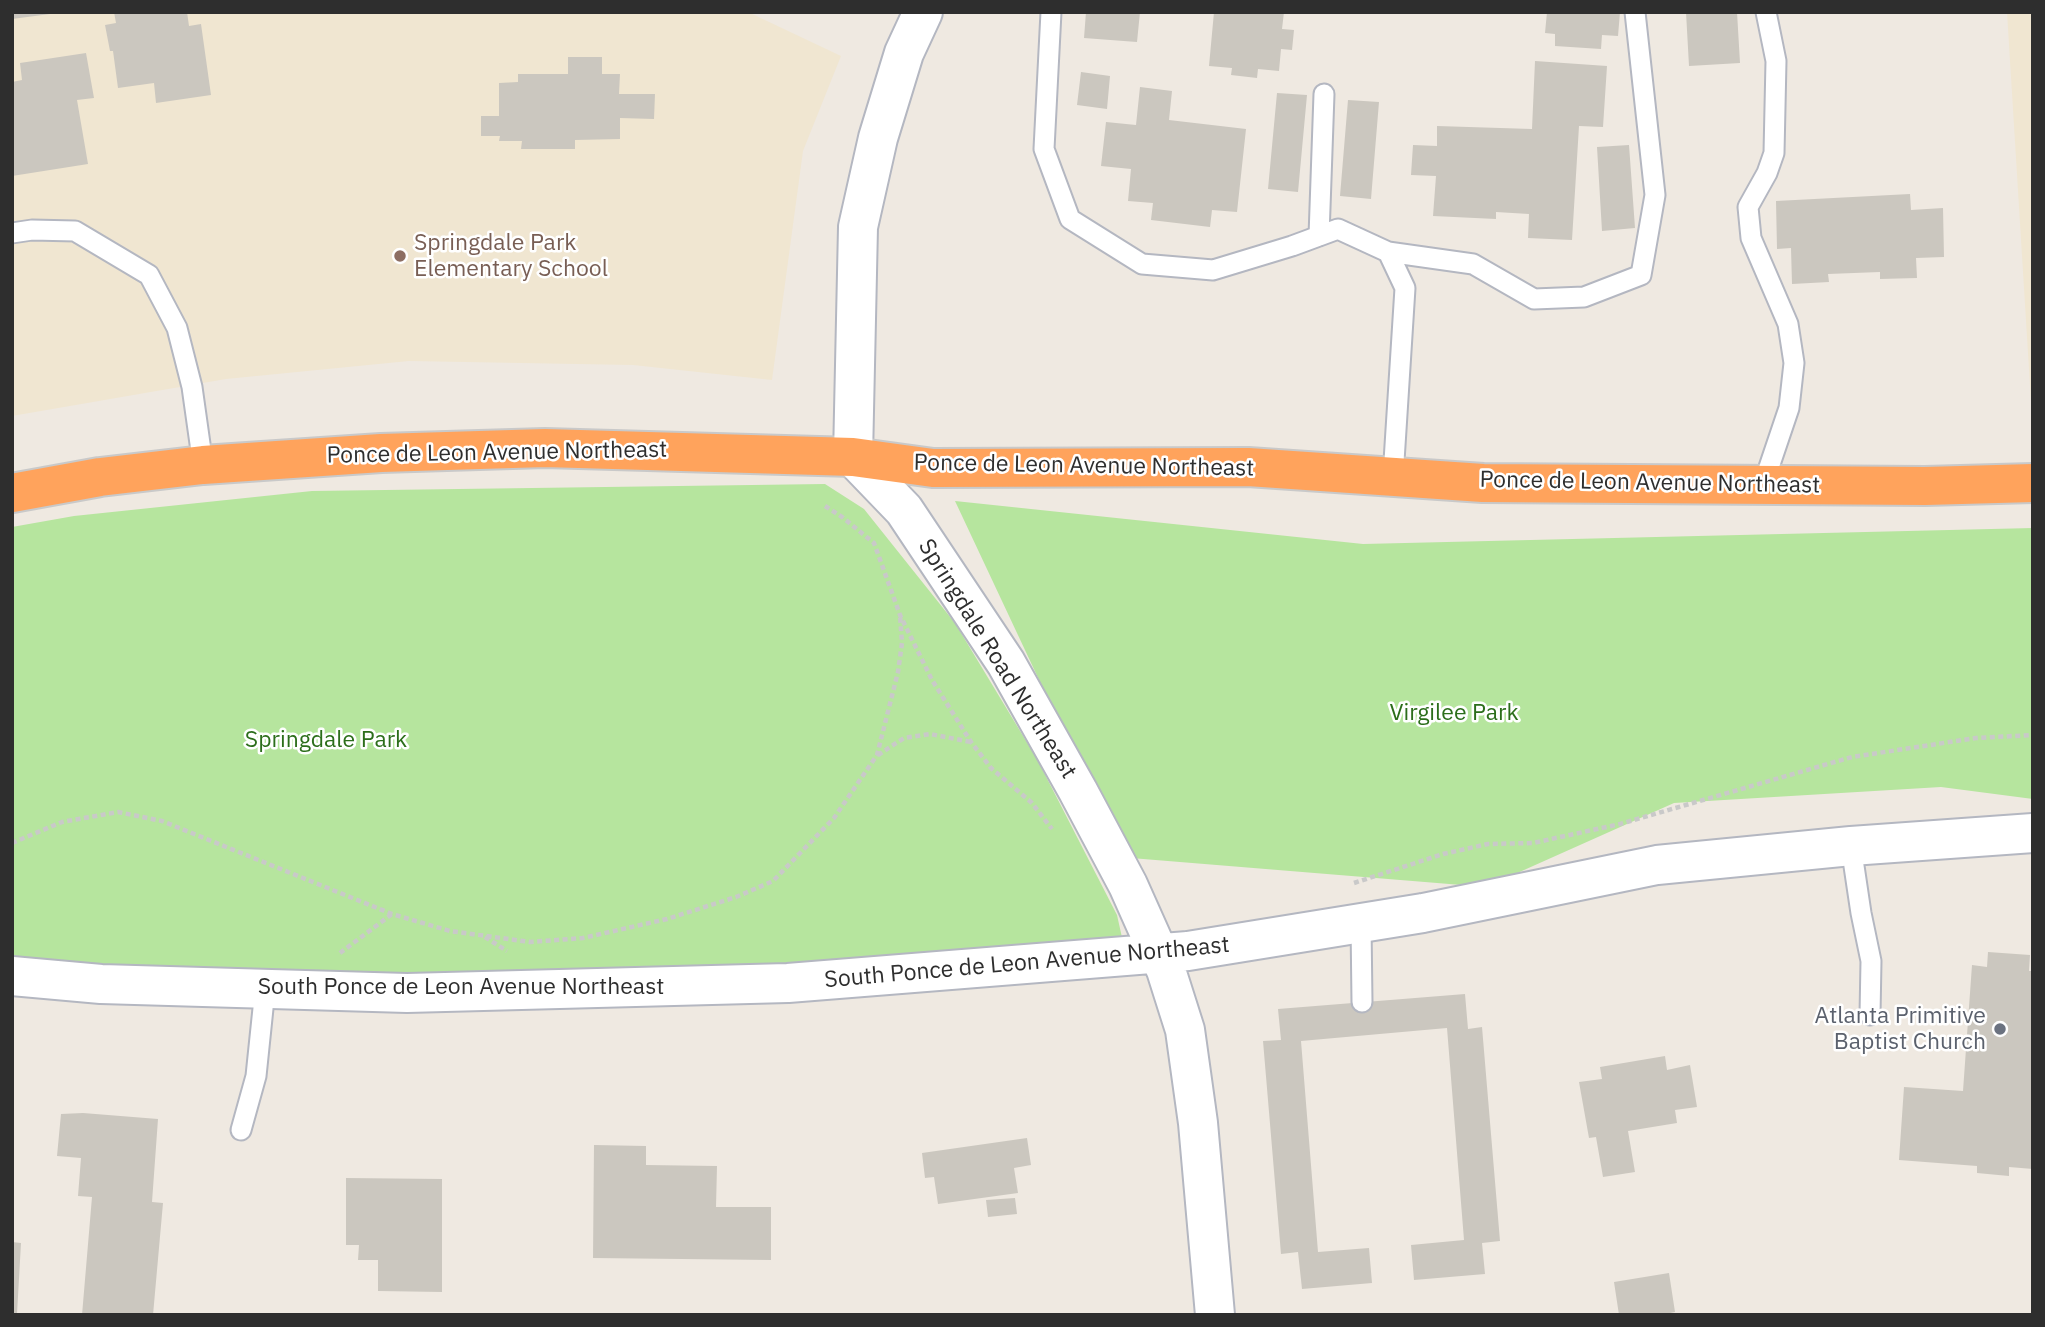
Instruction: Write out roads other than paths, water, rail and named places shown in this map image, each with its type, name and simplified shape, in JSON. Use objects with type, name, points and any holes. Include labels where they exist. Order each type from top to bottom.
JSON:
[{"type":"highway","name":"Ponce de Leon Avenue Northeast","points":[[12,493],[100,477],[202,465],[355,454],[545,448],[853,457],[933,468],[1248,467],[1483,482],[1926,486],[2033,483]]},
{"type":"street","points":[[853,457],[858,227],[877,138],[904,53],[923,12]]},
{"type":"street","name":"Springdale Road Northeast","points":[[853,457],[904,510],[1006,663],[1128,885],[1159,954],[1185,1030],[1198,1122],[1214,1315]]},
{"type":"street","name":"South Ponce de Leon Avenue Northeast","points":[[12,976],[101,985],[421,992],[788,983],[1159,954],[1423,913],[1657,865],[1851,846],[2033,833]]},
{"type":"lane","points":[[1051,12],[1044,149],[1070,219],[1142,264],[1213,270],[1338,229],[1388,252],[1473,264],[1534,299],[1584,297],[1641,275],[1655,195],[1635,12]]},
{"type":"lane","points":[[1763,485],[1789,408],[1794,363],[1788,324],[1751,237],[1748,207],[1768,173],[1774,153],[1776,61],[1766,12]]},
{"type":"lane","points":[[1319,236],[1324,94]]},
{"type":"lane","points":[[12,233],[32,230],[75,231],[149,275],[177,328],[192,387],[202,465]]},
{"type":"lane","points":[[1388,252],[1405,288],[1393,477]]},
{"type":"lane","points":[[1851,846],[1871,961],[1870,1015]]},
{"type":"lane","points":[[1361,924],[1362,1002]]},
{"type":"lane","points":[[240,1130],[256,1076],[265,989]]},
{"type":"place","name":"Springdale Park Elementary School","points":[[400,256]]},
{"type":"place","name":"Atlanta Primitive Baptist Church","points":[[2000,1029]]},
{"type":"park label","name":"Virgilee Park","points":[[1454,713]]},
{"type":"park label","name":"Springdale Park","points":[[326,740]]}]
